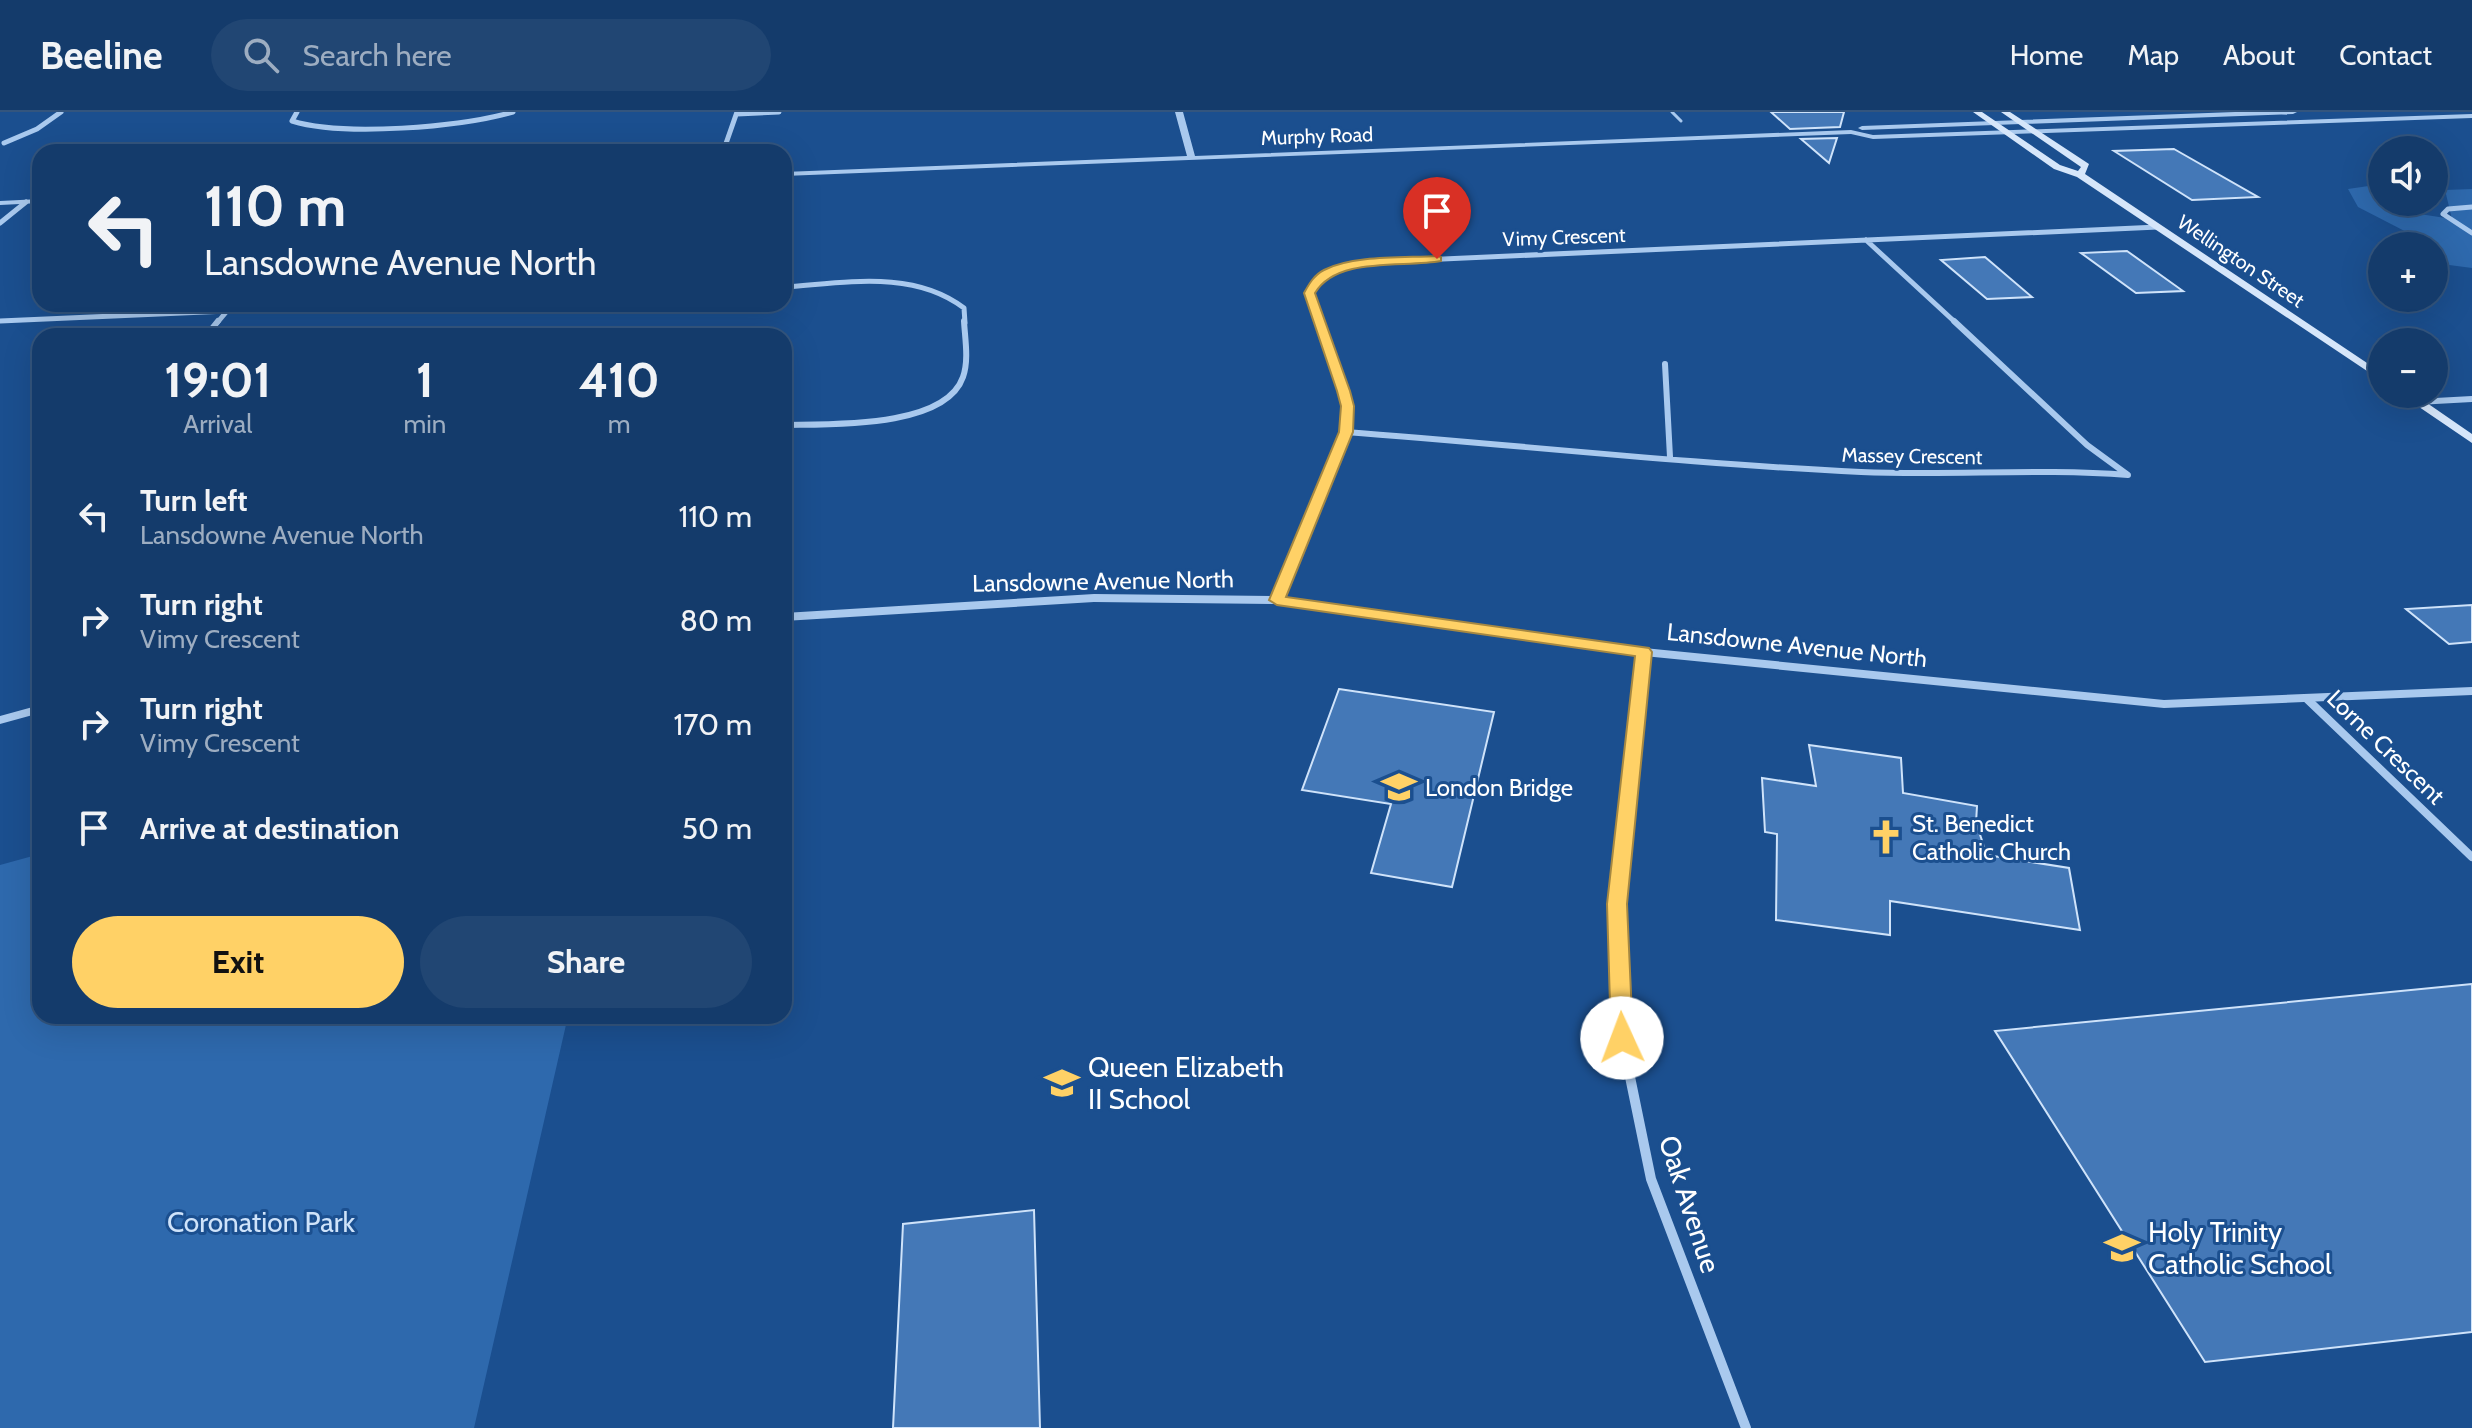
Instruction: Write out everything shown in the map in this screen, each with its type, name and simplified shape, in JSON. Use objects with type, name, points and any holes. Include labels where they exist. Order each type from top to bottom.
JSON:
[{"type":"main road","name":"Wellington Street","points":[[1977,112],[2057,167],[2080,175],[2368,369]]},
{"type":"main road","name":"Wellington Street","points":[[2005,112],[2086,166],[2080,175]]},
{"type":"main road","points":[[2426,408],[2472,439]]},
{"type":"street","points":[[4,143],[37,129],[61,112]]},
{"type":"street","points":[[297,112],[292,121],[296,125],[329,127],[470,122],[513,112]]},
{"type":"street","points":[[726,144],[737,113],[779,112]]},
{"type":"street","points":[[1179,112],[1192,159]]},
{"type":"street","name":"Murphy Road","points":[[1851,132],[1860,128],[1992,122],[2293,112]]},
{"type":"street","name":"Murphy Road","points":[[792,174],[1851,132],[1873,137],[2472,116]]},
{"type":"street","points":[[0,223],[26,202]]},
{"type":"street","points":[[0,203],[32,202]]},
{"type":"street","points":[[2472,207],[2448,209],[2443,214],[2472,233]]},
{"type":"street","name":"Vimy Crescent","points":[[1277,600],[1346,432],[1344,391],[1309,293],[1328,272],[1376,262],[2158,227]]},
{"type":"street","name":"Massey Crescent","points":[[1346,432],[1860,472],[1952,474],[2074,471],[2128,475],[2087,445],[1866,240]]},
{"type":"street","points":[[792,287],[910,283],[937,289],[954,297],[964,308],[964,378],[956,392],[939,404],[877,421],[792,425]]},
{"type":"street","points":[[0,321],[204,312]]},
{"type":"street","points":[[213,328],[226,312]]},
{"type":"street","points":[[1665,364],[1670,457]]},
{"type":"street","points":[[2448,400],[2472,399]]},
{"type":"street","name":"Lansdowne Avenue North","points":[[792,617],[1094,598],[1277,600],[1644,652],[2164,704],[2472,691]]},
{"type":"street","name":"Oak Avenue","points":[[1644,652],[1617,904],[1622,1038],[1651,1179],[1746,1428]]},
{"type":"street","name":"Lorne Crescent","points":[[2307,699],[2472,857]]},
{"type":"street","points":[[0,720],[32,711]]},
{"type":"lane","points":[[1672,112],[1681,121]]},
{"type":"green space","points":[[2368,186],[2368,212],[2358,207],[2348,189]]},
{"type":"green space","points":[[2472,189],[2472,268],[2448,265],[2448,232],[2406,232],[2375,216],[2452,219],[2448,190]]},
{"type":"green space","name":"Coronation Park","points":[[32,856],[32,1024],[566,1024],[474,1428],[0,1428],[0,865]]},
{"type":"building","points":[[1771,112],[1844,112],[1840,127],[1790,129]]},
{"type":"building","points":[[1837,138],[1829,163],[1801,139]]},
{"type":"building","points":[[2174,149],[2258,197],[2192,200],[2114,151]]},
{"type":"building","points":[[2127,251],[2183,291],[2136,293],[2081,253]]},
{"type":"building","points":[[1985,257],[2032,297],[1987,299],[1941,260]]},
{"type":"building","points":[[2472,605],[2472,642],[2449,644],[2406,609]]},
{"type":"building","points":[[1339,689],[1494,712],[1452,887],[1371,873],[1391,804],[1302,790]]},
{"type":"building","name":"St. Benedict Catholic Church","points":[[1809,745],[1901,758],[1903,793],[1977,806],[1976,823],[1987,855],[2069,868],[2080,930],[1890,901],[1890,935],[1776,920],[1777,834],[1765,832],[1762,778],[1816,786]]},
{"type":"building","points":[[2472,984],[2472,1332],[2205,1362],[1995,1031]]},
{"type":"building","points":[[1034,1210],[1040,1428],[893,1428],[903,1224]]},
{"type":"place","name":"London Bridge","points":[[1399,787]]},
{"type":"place","name":"St. Benedict Catholic Church","points":[[1886,837]]},
{"type":"place","name":"Queen Elizabeth II School","points":[[1062,1083]]},
{"type":"place","name":"Holy Trinity Catholic School","points":[[2122,1248]]},
{"type":"route","points":[[1437,259],[1349,266],[1328,272],[1309,293],[1340,375],[1347,406],[1346,432],[1277,600],[1644,652],[1617,904],[1622,1038]]}]
